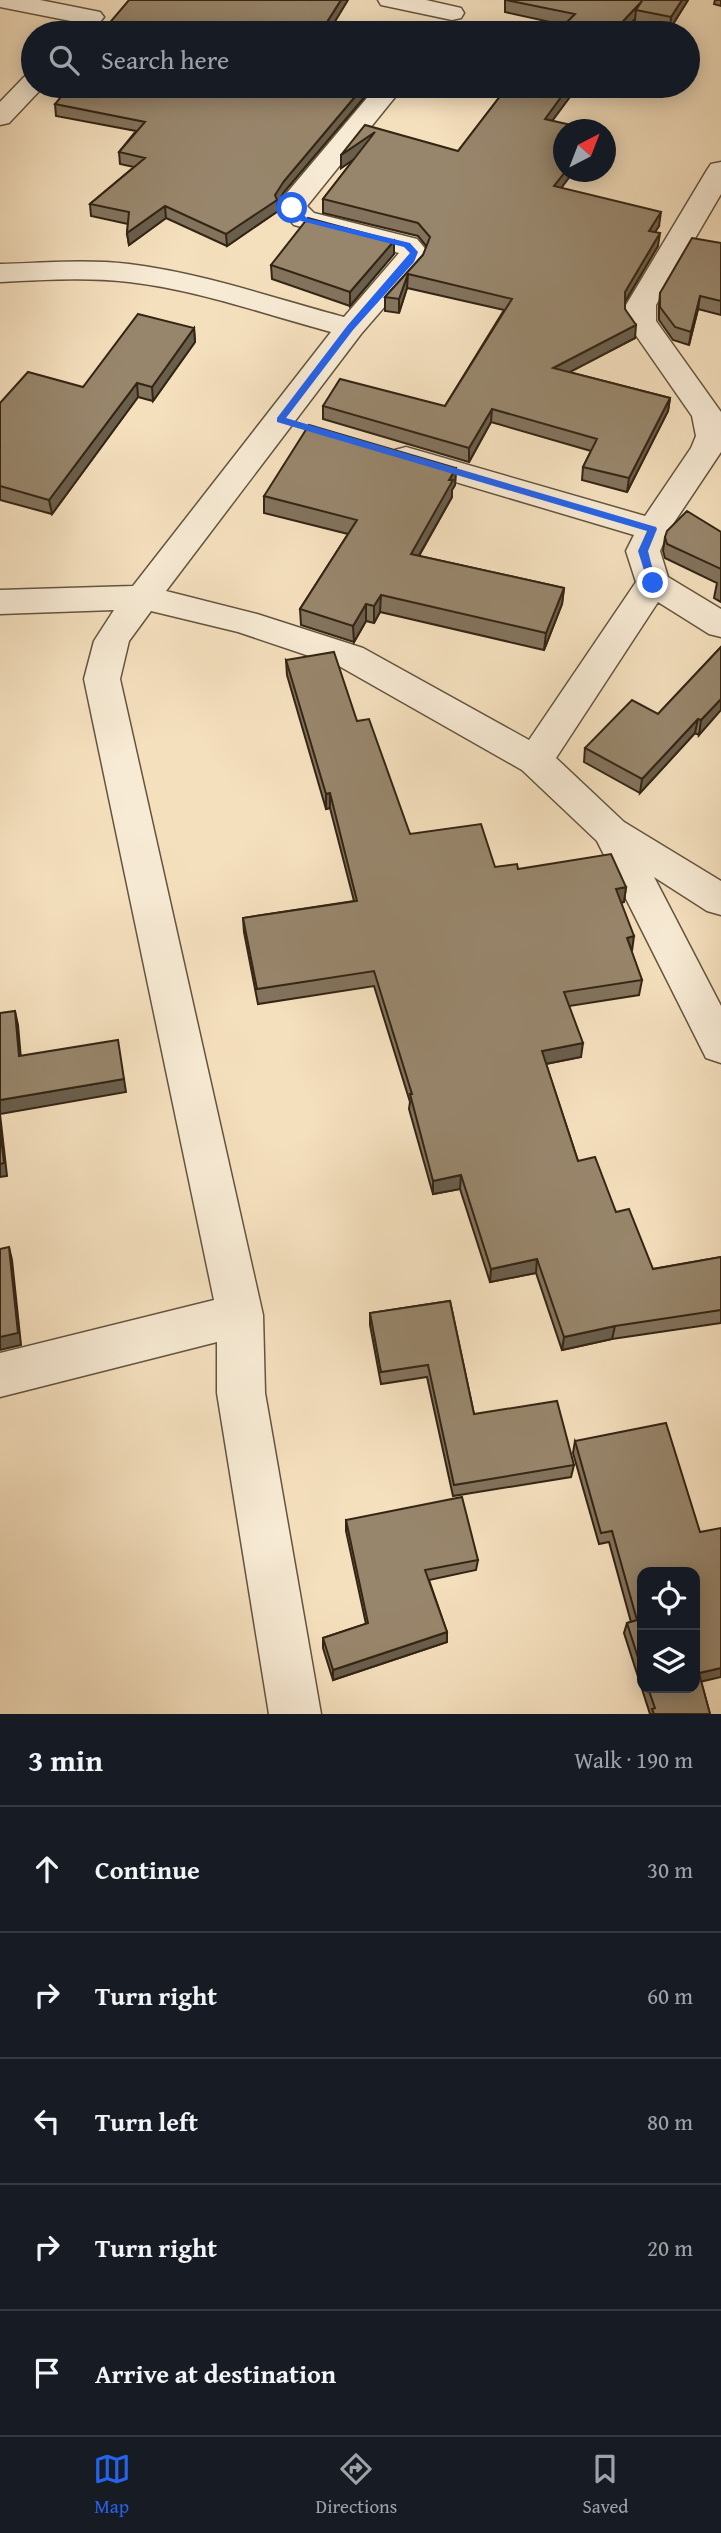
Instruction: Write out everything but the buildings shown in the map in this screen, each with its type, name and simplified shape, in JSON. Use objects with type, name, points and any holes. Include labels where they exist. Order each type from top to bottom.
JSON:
[{"type":"street","points":[[0,0],[71,21]]},
{"type":"street","points":[[89,21],[113,0]]},
{"type":"street","points":[[390,0],[458,6]]},
{"type":"street","points":[[445,21],[458,6]]},
{"type":"street","points":[[0,117],[21,95]]},
{"type":"street","points":[[295,1714],[242,1393],[240,1315],[102,679],[112,641],[144,597],[293,424],[350,328],[411,260],[414,252],[407,245],[304,219],[292,208],[381,98]]},
{"type":"street","points":[[721,170],[641,305],[641,321],[708,416],[712,436],[707,449],[653,529],[643,551],[653,583],[721,625]]},
{"type":"street","points":[[0,273],[73,271],[130,274],[191,285],[350,328]]},
{"type":"street","points":[[373,447],[653,529]]},
{"type":"street","points":[[535,760],[653,583]]},
{"type":"street","points":[[0,602],[144,597],[245,622],[351,657],[535,760],[611,832],[721,900]]},
{"type":"street","points":[[611,832],[721,1046]]},
{"type":"street","points":[[0,1375],[240,1315]]},
{"type":"route","points":[[292,208],[304,219],[407,245],[414,252],[411,260],[350,328],[280,420],[653,529],[643,551],[653,583]]}]
